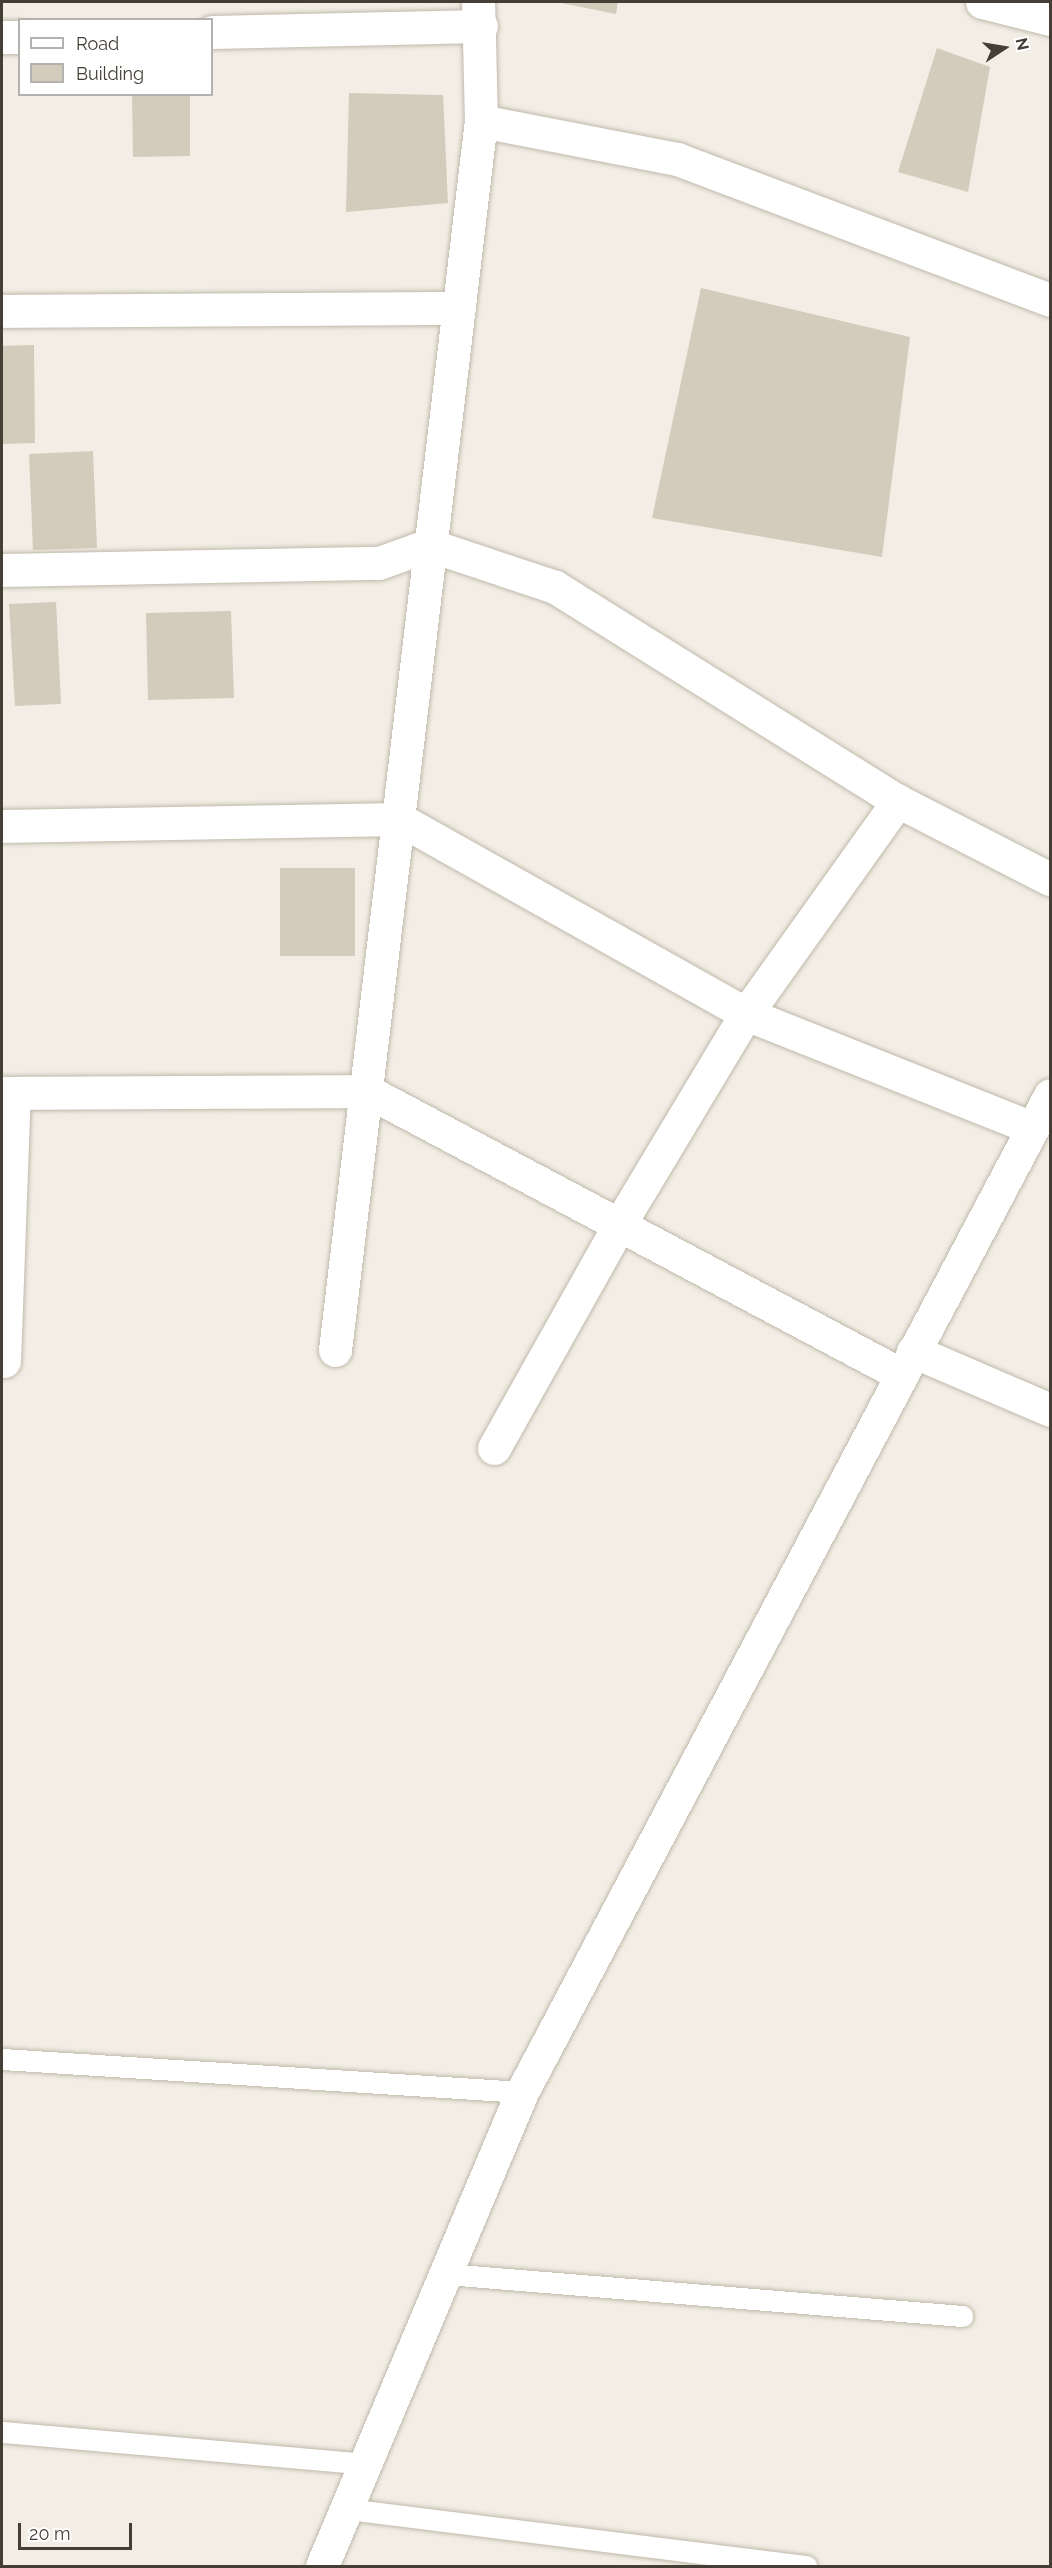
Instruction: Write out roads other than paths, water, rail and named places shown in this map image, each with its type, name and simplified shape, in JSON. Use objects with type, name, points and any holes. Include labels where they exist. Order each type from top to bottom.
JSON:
[{"type":"street","points":[[982,2],[1050,20]]},
{"type":"street","points":[[213,32],[479,14],[481,121],[335,1350]]},
{"type":"street","points":[[2,37],[18,37]]},
{"type":"street","points":[[481,121],[677,159],[1050,300]]},
{"type":"street","points":[[2,311],[459,308]]},
{"type":"street","points":[[2,570],[379,563],[429,545],[555,587],[898,801],[1050,879]]},
{"type":"street","points":[[494,1448],[619,1225],[746,1014],[898,801]]},
{"type":"street","points":[[2,826],[399,819],[746,1014],[1032,1128]]},
{"type":"street","points":[[4,1361],[8,1093],[367,1091],[619,1225],[906,1362],[1050,1410]]},
{"type":"street","points":[[322,2566],[522,2092],[906,1362],[1050,1095]]},
{"type":"lane","points":[[2,2059],[522,2092]]},
{"type":"lane","points":[[446,2274],[962,2316]]},
{"type":"lane","points":[[2,2432],[365,2464]]},
{"type":"lane","points":[[347,2509],[806,2566]]}]
